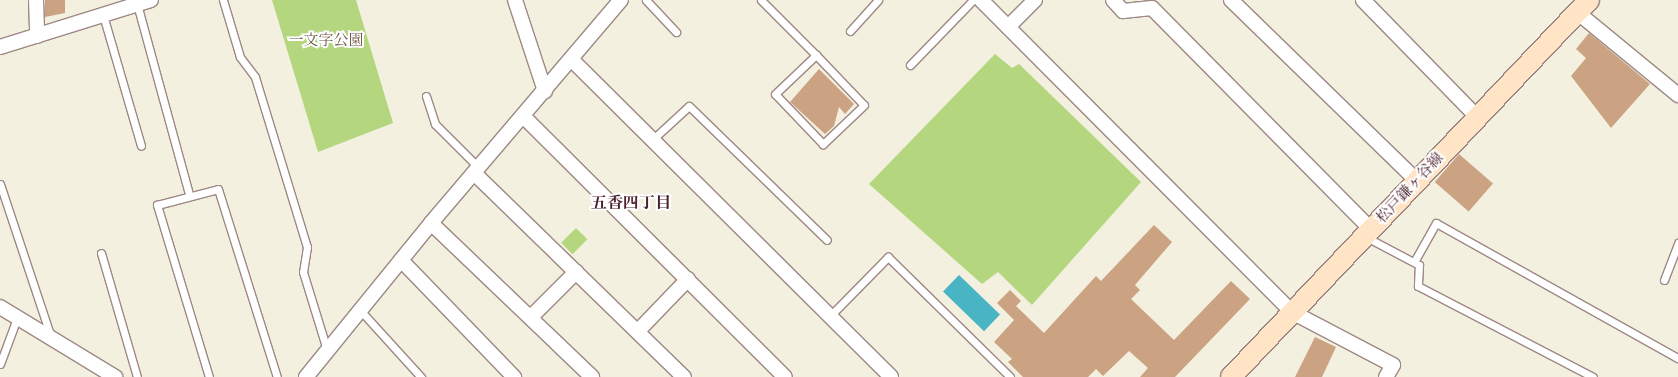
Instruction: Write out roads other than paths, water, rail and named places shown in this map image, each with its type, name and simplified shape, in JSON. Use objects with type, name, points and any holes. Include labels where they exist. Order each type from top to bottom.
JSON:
[{"type":"main road","name":"松戸鎌ヶ谷線","points":[[1231,377],[1583,6]]},
{"type":"street","points":[[36,0],[37,36]]},
{"type":"street","points":[[0,47],[37,36],[108,9],[151,0]]},
{"type":"street","points":[[515,0],[544,91]]},
{"type":"street","points":[[306,377],[431,223],[524,117],[621,0]]},
{"type":"street","points":[[981,0],[1292,312],[1393,365],[1386,377]]},
{"type":"street","points":[[1008,27],[1035,0]]},
{"type":"street","points":[[1113,0],[1123,11],[1152,8],[1368,232]]},
{"type":"street","points":[[1231,0],[1417,181]]},
{"type":"street","points":[[1363,0],[1477,117]]},
{"type":"street","points":[[1583,6],[1678,95]]},
{"type":"street","points":[[571,60],[891,377]]},
{"type":"street","points":[[524,117],[785,377]]},
{"type":"street","points":[[477,170],[576,272],[684,377]]},
{"type":"street","points":[[431,223],[592,377]]},
{"type":"street","points":[[401,260],[514,377]]},
{"type":"street","points":[[531,317],[576,272]]},
{"type":"street","points":[[638,331],[688,279]]},
{"type":"street","points":[[0,307],[115,377]]},
{"type":"lane","points":[[223,0],[240,57],[255,77],[308,247],[303,272],[328,350]]},
{"type":"lane","points":[[646,0],[676,32]]},
{"type":"lane","points":[[761,0],[816,55],[864,104],[823,144],[775,94],[816,55]]},
{"type":"lane","points":[[850,31],[878,0]]},
{"type":"lane","points":[[910,65],[973,0]]},
{"type":"lane","points":[[137,4],[189,194]]},
{"type":"lane","points":[[108,9],[141,146]]},
{"type":"lane","points":[[426,96],[435,124],[477,170]]},
{"type":"lane","points":[[652,140],[688,106],[827,240]]},
{"type":"lane","points":[[0,184],[52,340]]},
{"type":"lane","points":[[209,377],[157,205],[189,194],[218,189],[277,377]]},
{"type":"lane","points":[[1414,262],[1436,223],[1678,358]]},
{"type":"lane","points":[[1368,232],[1419,265],[1418,286],[1593,377]]},
{"type":"lane","points":[[1664,280],[1678,244]]},
{"type":"lane","points":[[101,253],[137,377]]},
{"type":"lane","points":[[830,316],[888,258],[1010,377]]},
{"type":"lane","points":[[360,310],[421,377]]},
{"type":"lane","points":[[0,364],[17,318]]},
{"type":"water","points":[[959,275],[1000,315],[984,331],[943,292]]},
{"type":"district","name":"五香四丁目","points":[[631,204]]},
{"type":"park label","name":"一文字公園","points":[[326,41]]}]
